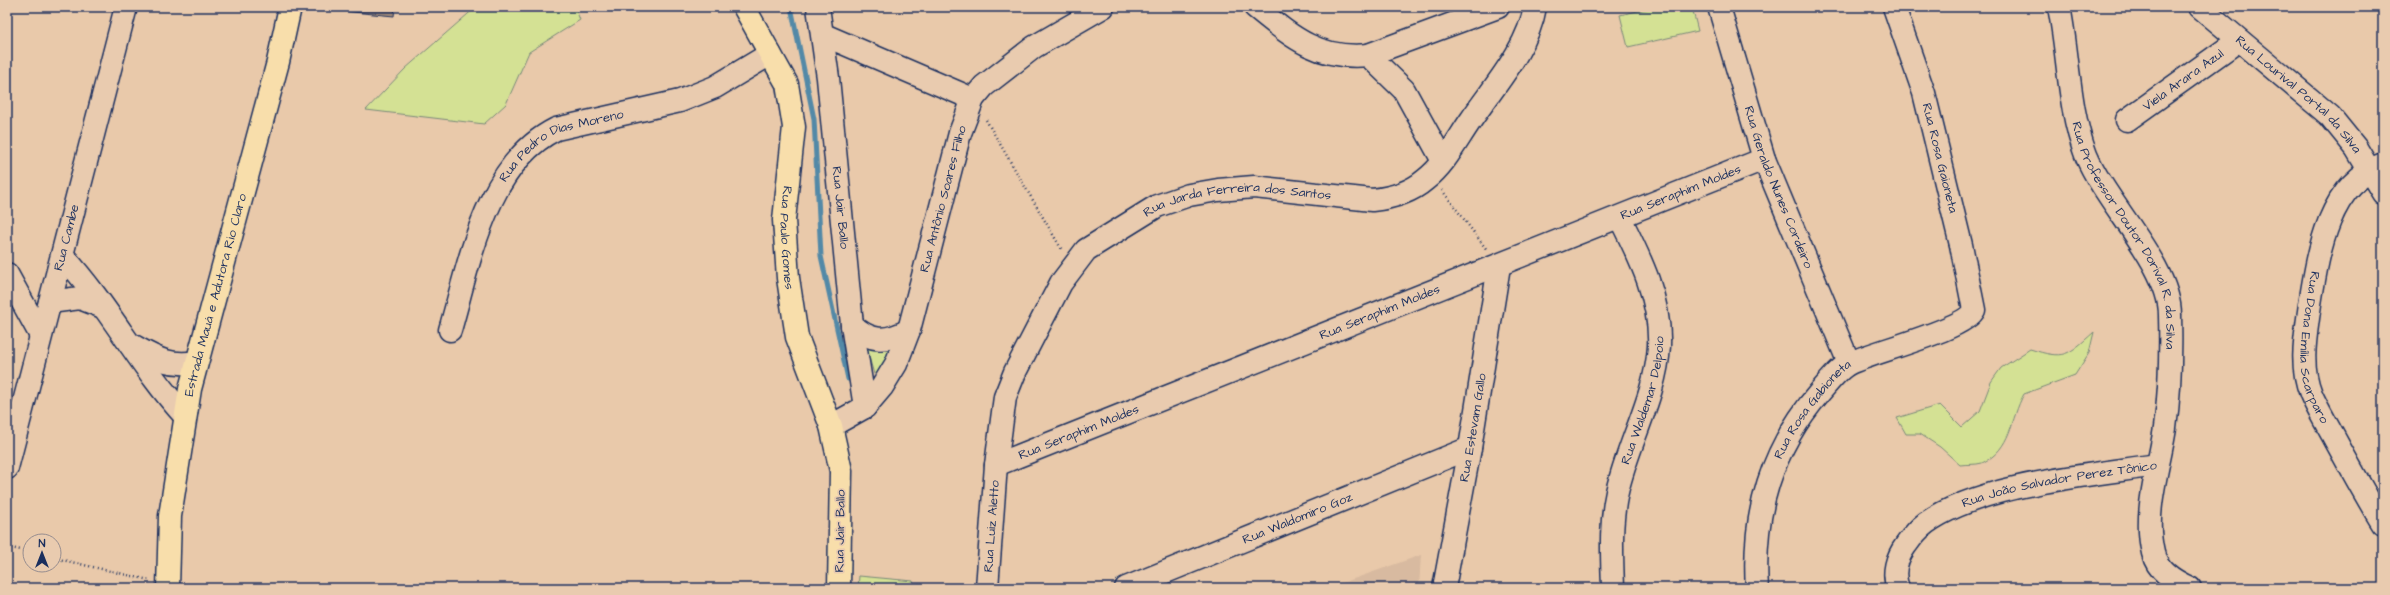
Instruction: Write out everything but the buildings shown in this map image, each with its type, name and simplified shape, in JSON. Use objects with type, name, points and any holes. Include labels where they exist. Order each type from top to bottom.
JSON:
[{"type":"main road","name":"Estrada Mauá e Adutora Rio Claro","points":[[168,586],[170,516],[185,416],[196,362],[278,62],[286,7]]},
{"type":"main road","name":"Rua Paulo Gomes","points":[[744,7],[787,84],[794,127],[784,220],[788,278],[797,337],[831,426]]},
{"type":"main road","name":"Rua Jair Ballo","points":[[831,426],[841,471],[839,588]]},
{"type":"street","name":"Rua Cambe","points":[[7,468],[40,334],[64,256],[126,7]]},
{"type":"street","name":"Rua Jair Ballo","points":[[818,7],[824,35],[852,325],[865,407]]},
{"type":"street","name":"Rua Antônio Soares Filho","points":[[831,426],[865,407],[882,387],[896,364],[909,330],[960,132],[973,99],[984,86],[1034,46],[1103,7]]},
{"type":"street","points":[[1255,7],[1284,31],[1307,45],[1331,55],[1348,57],[1368,55],[1498,7]]},
{"type":"street","name":"Rua Jarda Ferreira dos Santos","points":[[996,465],[1005,397],[1040,322],[1071,266],[1086,250],[1157,206],[1189,195],[1218,190],[1254,187],[1372,200],[1391,198],[1410,190],[1437,168],[1514,58],[1527,33],[1535,7]]},
{"type":"street","name":"Rua Geraldo Nunes Cordeiro","points":[[1719,7],[1764,159],[1849,363]]},
{"type":"street","name":"Rua Rosa Gaioneta","points":[[1894,7],[1924,93],[1974,303],[1973,313]]},
{"type":"street","name":"Rua Professor Doutor Dorival R. da Silva","points":[[2059,7],[2078,132],[2087,158],[2116,209],[2157,268],[2166,289],[2170,313],[2167,399],[2165,429],[2157,465]]},
{"type":"street","name":"Rua Lourival Portal da Silva","points":[[2200,7],[2330,116],[2356,148],[2375,167],[2383,193]]},
{"type":"street","points":[[824,35],[973,99]]},
{"type":"street","name":"Viela Arara Azul","points":[[2127,120],[2239,40]]},
{"type":"street","name":"Rua Pedro Dias Moreno","points":[[450,330],[478,232],[504,176],[522,152],[539,137],[556,129],[680,101],[715,87],[770,54]]},
{"type":"street","points":[[1368,55],[1404,90],[1437,168]]},
{"type":"street","name":"Rua Seraphim Moldes","points":[[996,465],[1620,218],[1764,159]]},
{"type":"street","name":"Rua Dona Emília Scarparo","points":[[2375,167],[2342,198],[2324,234],[2318,257],[2303,350],[2305,372],[2311,394],[2363,491],[2383,524]]},
{"type":"street","name":"Rua Waldemar Delpoio","points":[[1613,588],[1612,534],[1617,492],[1652,383],[1659,347],[1657,315],[1652,287],[1620,218]]},
{"type":"street","points":[[64,256],[87,282],[146,370],[185,416]]},
{"type":"street","name":"Rua Estevam Gallo","points":[[1444,588],[1470,448],[1499,266]]},
{"type":"street","points":[[7,274],[40,334]]},
{"type":"street","points":[[50,302],[80,298],[103,307]]},
{"type":"street","name":"Rua Rosa Gabioneta","points":[[1757,588],[1755,554],[1762,505],[1774,466],[1790,432],[1805,410],[1849,363],[1937,332],[1961,321],[1973,313]]},
{"type":"street","points":[[852,325],[862,334],[891,339],[909,330]]},
{"type":"street","points":[[129,343],[162,361],[181,364],[196,362]]},
{"type":"street","name":"Rua Waldomiro Goz","points":[[1126,588],[1470,448]]},
{"type":"street","name":"Rua Luiz Aletto","points":[[987,588],[996,465]]},
{"type":"street","name":"Rua João Salvador Perez Tônico","points":[[1898,588],[1895,582],[1896,567],[1900,553],[1925,524],[1951,508],[2000,492],[2051,481],[2157,465],[2151,529],[2153,554],[2166,574],[2190,588]]},
{"type":"path","points":[[973,99],[1071,266]]},
{"type":"path","points":[[1437,168],[1499,266]]},
{"type":"path","points":[[7,547],[22,550]]},
{"type":"path","points":[[62,560],[168,586]]},
{"type":"shaded area","points":[[1421,555],[1419,588],[1328,588]]},
{"type":"green space","points":[[476,7],[575,7],[580,20],[529,52],[506,104],[484,124],[366,110],[405,69]]},
{"type":"green space","points":[[1655,7],[1692,7],[1698,31],[1628,47],[1620,15]]},
{"type":"green space","points":[[2094,332],[2089,353],[2075,375],[2024,394],[2005,442],[1992,457],[1982,463],[1960,465],[1940,447],[1920,434],[1906,434],[1897,418],[1940,405],[1962,427],[1980,411],[1991,382],[2001,368],[2030,349],[2051,354],[2065,354],[2078,346]]},
{"type":"green space","points":[[866,347],[892,349],[881,373],[874,374]]},
{"type":"green space","points":[[859,576],[913,581],[914,588],[858,588]]},
{"type":"waterway","points":[[791,7],[814,119],[821,256],[848,379]]}]
